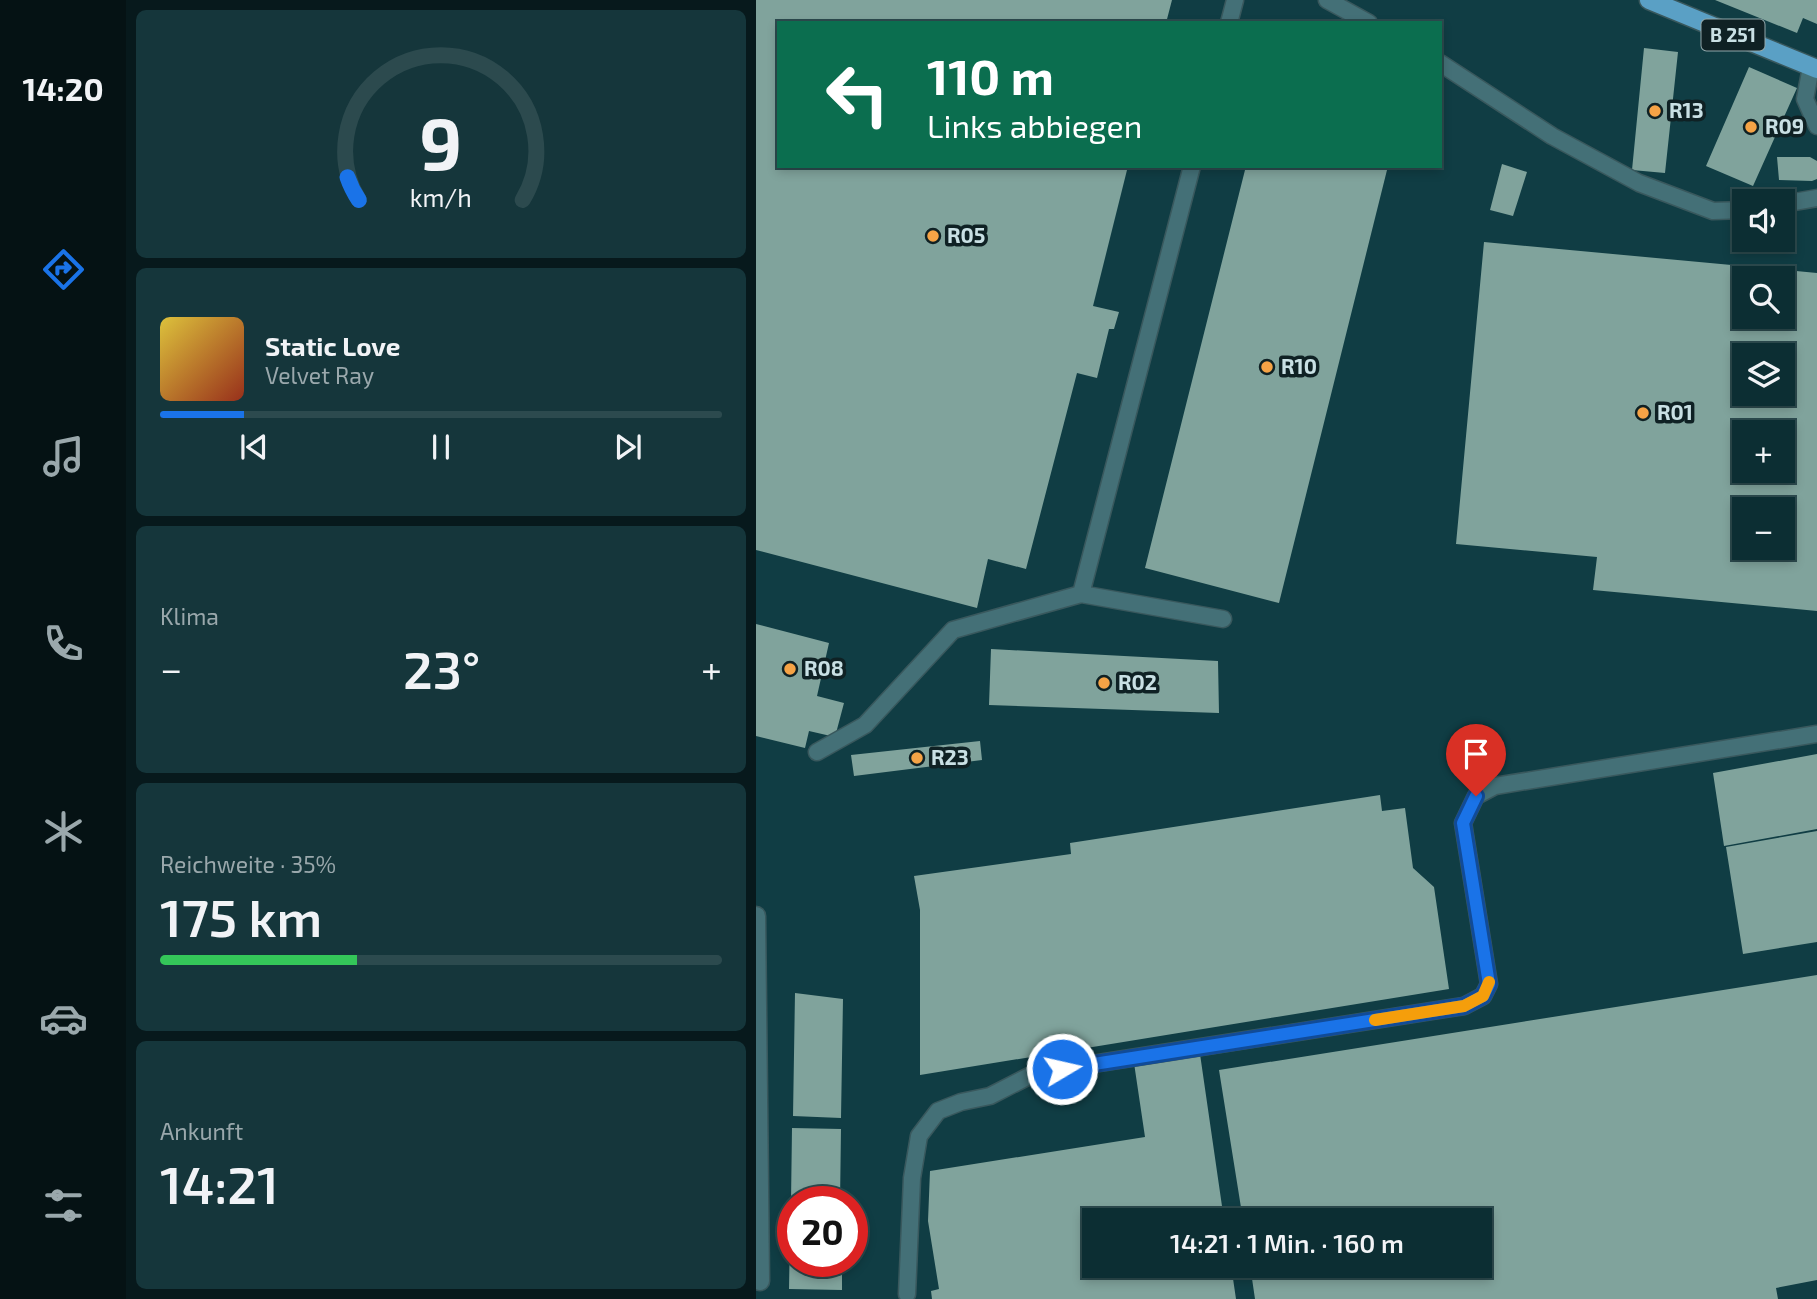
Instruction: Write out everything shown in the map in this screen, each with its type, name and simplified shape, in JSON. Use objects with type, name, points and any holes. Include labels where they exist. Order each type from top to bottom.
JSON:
[{"type":"main road","name":"B 251","points":[[1649,0],[1814,68]]},
{"type":"street","points":[[756,916],[758,1282]]},
{"type":"lane","points":[[1230,21],[1235,0]]},
{"type":"lane","points":[[1327,0],[1365,21]]},
{"type":"lane","points":[[1442,64],[1552,136],[1639,183],[1713,211],[1732,210]]},
{"type":"lane","points":[[1814,68],[1805,99],[1817,126]]},
{"type":"lane","points":[[1081,594],[1191,168]]},
{"type":"lane","points":[[1795,201],[1814,197]]},
{"type":"lane","points":[[817,752],[865,725],[953,630],[1081,594],[1223,619]]},
{"type":"lane","points":[[907,1294],[912,1178],[919,1136],[938,1111],[961,1102],[990,1096],[1035,1073],[1464,1006],[1483,996],[1489,984],[1463,823],[1476,796],[1495,786],[1817,734]]},
{"type":"building","name":"R05","points":[[756,0],[1172,0],[1167,21],[777,21],[777,168],[1128,168],[1093,306],[1119,312],[1114,329],[1109,329],[1097,378],[1077,373],[1026,569],[988,559],[977,608],[756,550]]},
{"type":"building","points":[[1715,0],[1817,0],[1817,24],[1803,18],[1797,33]]},
{"type":"building","name":"R13","points":[[1644,48],[1678,52],[1665,173],[1632,170]]},
{"type":"building","name":"R09","points":[[1749,67],[1797,88],[1753,186],[1706,166]]},
{"type":"building","points":[[1777,157],[1810,157],[1817,161],[1817,179],[1779,180]]},
{"type":"building","points":[[1502,164],[1527,172],[1513,216],[1490,210]]},
{"type":"building","name":"R10","points":[[1245,168],[1388,168],[1279,603],[1145,568]]},
{"type":"building","name":"R01","points":[[1484,242],[1742,266],[1732,266],[1732,329],[1795,329],[1795,271],[1817,273],[1817,611],[1593,590],[1597,557],[1456,544]]},
{"type":"building","name":"R08","points":[[756,624],[829,643],[817,696],[844,703],[835,737],[809,731],[805,748],[756,736]]},
{"type":"building","name":"R02","points":[[991,649],[1218,661],[1219,713],[989,705]]},
{"type":"building","name":"R23","points":[[980,741],[982,760],[854,776],[851,755]]},
{"type":"building","points":[[1817,754],[1817,829],[1724,846],[1713,773]]},
{"type":"building","points":[[1380,795],[1382,811],[1405,808],[1413,868],[1434,887],[1449,989],[920,1075],[920,910],[914,876],[1071,854],[1070,843]]},
{"type":"building","points":[[1817,831],[1817,942],[1743,954],[1726,847]]},
{"type":"building","points":[[1817,975],[1817,1280],[1776,1288],[1778,1299],[1255,1299],[1252,1278],[1492,1278],[1492,1208],[1241,1208],[1219,1070]]},
{"type":"building","points":[[795,993],[843,999],[841,1118],[793,1116]]},
{"type":"building","points":[[1200,1054],[1222,1208],[1082,1208],[1082,1278],[1233,1278],[1236,1299],[932,1299],[931,1291],[939,1289],[928,1221],[930,1171],[1145,1137],[1134,1063]]},
{"type":"building","points":[[792,1128],[841,1129],[840,1186],[791,1186]]},
{"type":"building","points":[[789,1277],[842,1277],[842,1290],[789,1289]]},
{"type":"slow traffic","points":[[1375,1020],[1464,1006],[1483,996],[1489,982]]},
{"type":"place","name":"R13","points":[[1655,111]]},
{"type":"place","name":"R09","points":[[1751,127]]},
{"type":"place","name":"R05","points":[[933,236]]},
{"type":"place","name":"R10","points":[[1267,367]]},
{"type":"place","name":"R01","points":[[1643,413]]},
{"type":"place","name":"R08","points":[[790,669]]},
{"type":"place","name":"R02","points":[[1104,683]]},
{"type":"place","name":"R23","points":[[917,758]]},
{"type":"route","points":[[1062,1069],[1464,1006],[1483,996],[1489,984],[1463,823],[1476,796]]}]
